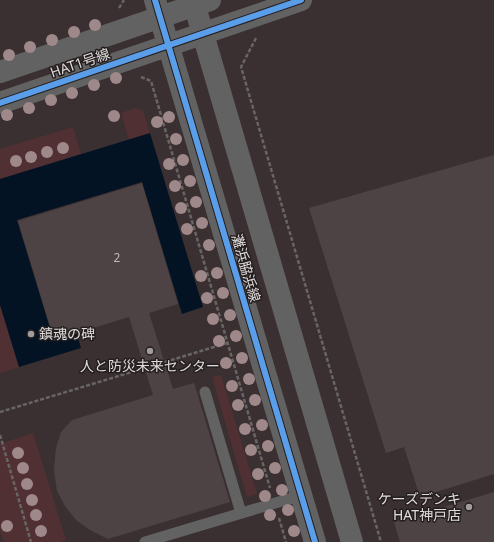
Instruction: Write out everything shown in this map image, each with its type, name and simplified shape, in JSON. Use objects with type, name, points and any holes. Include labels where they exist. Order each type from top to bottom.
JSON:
[{"type":"street","name":"HAT1号線","points":[[0,103],[301,0]]},
{"type":"street","name":"HAT1号線","points":[[0,72],[157,9],[199,2]]},
{"type":"street","name":"灘浜脇浜線","points":[[199,2],[203,33],[352,542]]},
{"type":"street","name":"灘浜脇浜線","points":[[157,9],[315,542]]},
{"type":"lane","points":[[205,392],[241,513]]},
{"type":"lane","points":[[145,542],[302,495]]},
{"type":"path","points":[[258,35],[241,67],[381,542]]},
{"type":"path","points":[[138,72],[140,76],[152,81],[286,542]]},
{"type":"path","points":[[165,362],[227,343]]},
{"type":"path","points":[[0,412],[145,368]]},
{"type":"path","points":[[0,435],[31,542]]},
{"type":"shaded area","points":[[0,0],[494,0],[494,542],[0,542]]},
{"type":"shaded area","points":[[135,108],[143,111],[150,133],[129,140],[121,113]]},
{"type":"shaded area","points":[[73,127],[81,154],[0,179],[0,149]]},
{"type":"shaded area","points":[[0,305],[19,367],[0,373]]},
{"type":"shaded area","points":[[221,375],[257,494],[247,497],[212,377]]},
{"type":"shaded area","points":[[33,433],[66,540],[60,542],[4,542],[0,531],[0,444]]},
{"type":"water","points":[[150,133],[203,307],[182,314],[142,182],[17,220],[54,341],[77,334],[81,348],[19,367],[0,305],[0,179]]},
{"type":"building","points":[[494,155],[494,474],[420,497],[404,447],[386,453],[309,208]]},
{"type":"building","name":"人と防災未来センター","points":[[142,183],[178,304],[149,313],[173,389],[194,383],[230,502],[108,539],[90,530],[76,520],[65,506],[57,491],[54,470],[56,448],[61,432],[72,420],[153,395],[129,317],[54,340],[18,221]]},
{"type":"building","name":"ケーズデンキ HAT神戸店","points":[[494,492],[494,542],[400,542],[394,522]]},
{"type":"cycle path","points":[[155,0],[315,542]]},
{"type":"cycle path","points":[[0,103],[301,0]]},
{"type":"place","name":"鎮魂の碑","points":[[31,334]]},
{"type":"place","name":"人と防災未来センター","points":[[150,351]]},
{"type":"place","name":"ケーズデンキ HAT神戸店","points":[[469,507]]}]
